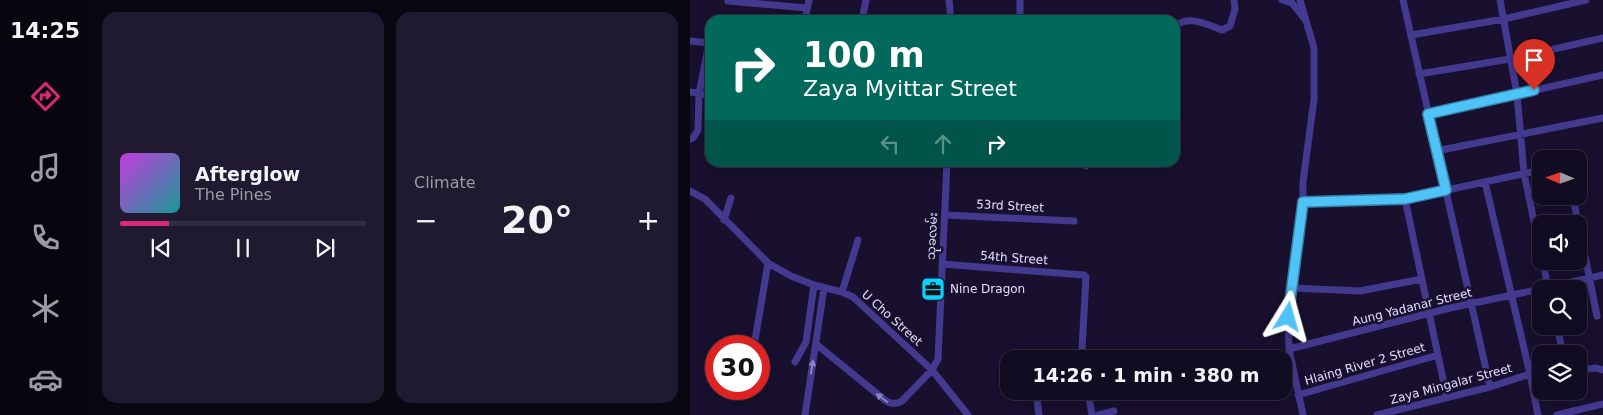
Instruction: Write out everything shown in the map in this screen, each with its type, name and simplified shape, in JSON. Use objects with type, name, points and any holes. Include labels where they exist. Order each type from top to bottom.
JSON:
[{"type":"street","points":[[805,15],[809,0]]},
{"type":"street","points":[[863,15],[866,0]]},
{"type":"street","points":[[949,0],[950,15]]},
{"type":"street","points":[[1020,0],[1020,15]]},
{"type":"street","points":[[1180,23],[1191,20],[1222,30],[1230,26],[1235,10],[1234,0]]},
{"type":"street","points":[[1282,0],[1292,3],[1306,19]]},
{"type":"street","points":[[1289,350],[1288,317],[1314,99],[1314,48],[1300,0]]},
{"type":"street","points":[[1403,0],[1490,387]]},
{"type":"street","points":[[1500,0],[1517,94],[1524,174],[1533,215]]},
{"type":"street","points":[[1411,35],[1504,19],[1586,0]]},
{"type":"street","points":[[728,1],[807,8]]},
{"type":"street","points":[[1419,74],[1510,59],[1603,38]]},
{"type":"street","points":[[690,41],[705,42]]},
{"type":"street","points":[[690,139],[693,138],[698,130],[699,94],[705,66]]},
{"type":"street","points":[[1428,114],[1603,75]]},
{"type":"street","points":[[690,92],[705,95]]},
{"type":"street","points":[[1436,151],[1603,118]]},
{"type":"street","name":"သုခလမ်း","points":[[932,370],[938,359],[947,167]]},
{"type":"street","points":[[1303,202],[1405,199],[1532,172]]},
{"type":"street","points":[[1486,182],[1538,415]]},
{"type":"street","name":"U Cho Street","points":[[690,192],[705,199],[768,263],[791,276],[853,297],[932,370],[968,415]]},
{"type":"street","points":[[724,220],[731,198]]},
{"type":"street","points":[[1405,199],[1447,398]]},
{"type":"street","name":"53rd Street","points":[[945,215],[1074,221]]},
{"type":"street","points":[[842,292],[858,240]]},
{"type":"street","points":[[756,335],[768,263]]},
{"type":"street","name":"54th Street","points":[[942,264],[1084,275],[1086,277],[1082,350]]},
{"type":"street","points":[[1586,270],[1597,316]]},
{"type":"street","name":"Aung Yadanar Street","points":[[1579,280],[1603,275]]},
{"type":"street","points":[[1292,288],[1360,292],[1422,278]]},
{"type":"street","points":[[795,362],[806,342],[814,285]]},
{"type":"street","points":[[805,415],[824,288]]},
{"type":"street","name":"Aung Yadanar Street","points":[[1289,350],[1429,313],[1532,291]]},
{"type":"street","points":[[816,344],[891,404],[897,404],[902,401],[932,370]]},
{"type":"street","name":"Hlaing River 2 Street","points":[[1298,395],[1438,355]]},
{"type":"street","points":[[1292,365],[1303,415]]},
{"type":"street","points":[[1587,369],[1596,368],[1603,370]]},
{"type":"street","name":"Zaya Mingalar Street","points":[[1376,415],[1490,387],[1530,374]]},
{"type":"street","points":[[1037,400],[1038,415]]},
{"type":"street","points":[[1090,400],[1092,415]]},
{"type":"street","points":[[1557,415],[1603,404]]},
{"type":"street","points":[[1098,415],[1114,411]]},
{"type":"place","name":"Nine Dragon","points":[[933,289]]},
{"type":"route","points":[[1288,317],[1303,202],[1405,199],[1446,190],[1428,114],[1534,90]]}]
